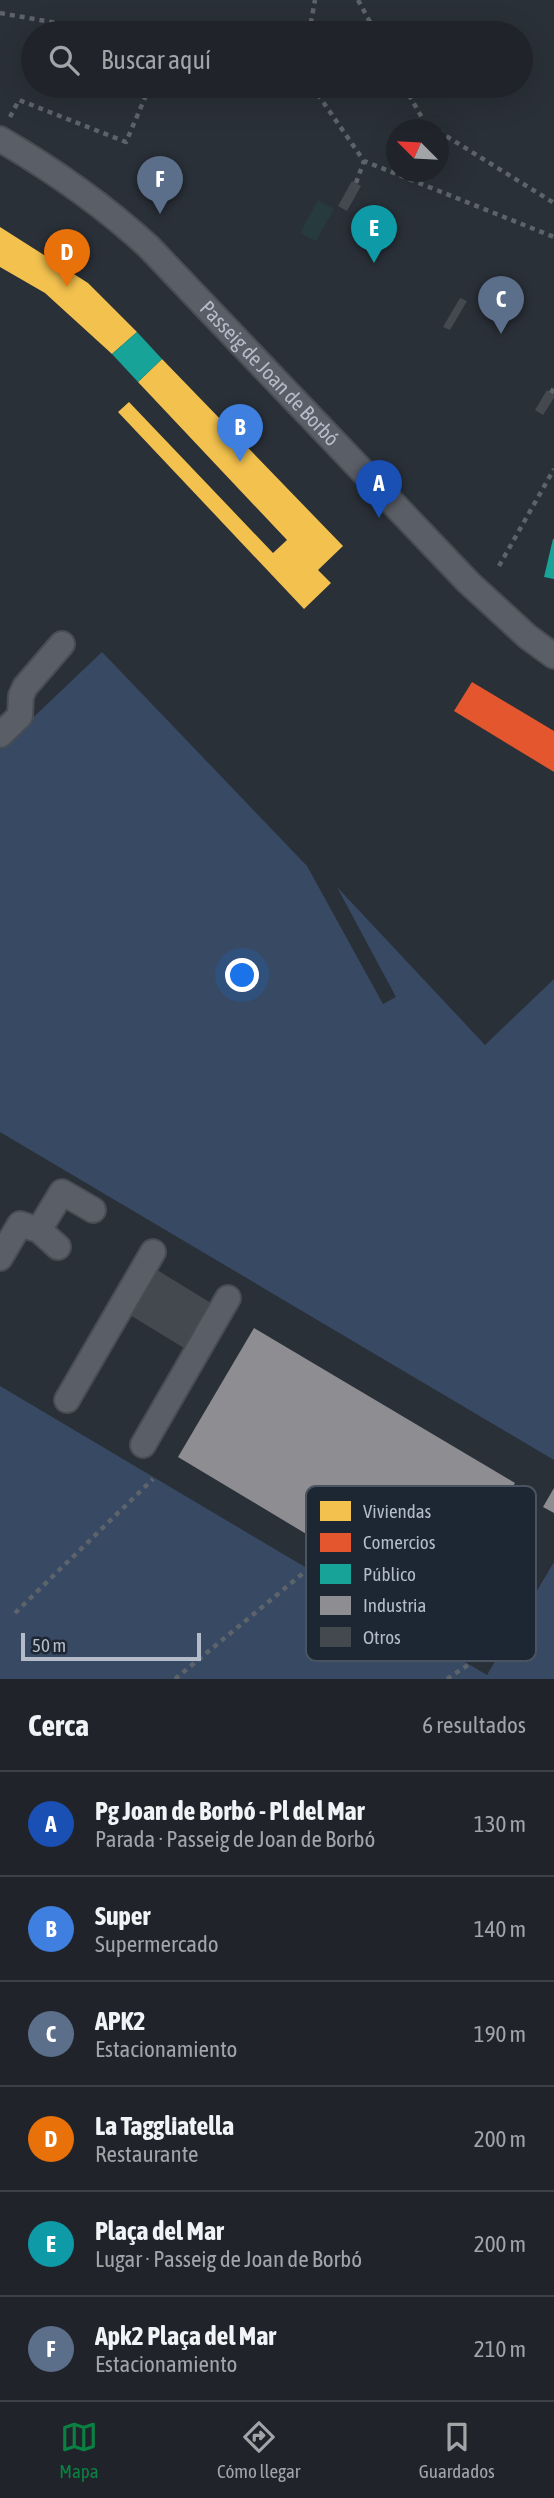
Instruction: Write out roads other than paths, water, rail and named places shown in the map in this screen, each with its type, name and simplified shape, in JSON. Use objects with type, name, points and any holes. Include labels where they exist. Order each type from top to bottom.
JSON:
[{"type":"street","name":"Passeig de Joan de Borbó","points":[[5,128],[111,212],[148,246],[468,582],[528,637],[554,656]]},
{"type":"street","points":[[0,735],[20,716],[21,696],[25,687],[62,644]]},
{"type":"street","points":[[38,1230],[62,1192],[93,1210]]},
{"type":"street","points":[[0,1258],[20,1224],[38,1230],[58,1247]]},
{"type":"street","points":[[67,1400],[153,1252]]},
{"type":"street","points":[[143,1445],[228,1298]]},
{"type":"water","points":[[102,652],[307,866],[383,1004],[396,997],[337,887],[485,1045],[554,979],[554,1460],[0,1132],[0,749]]},
{"type":"water","points":[[0,1386],[306,1568],[306,1661],[463,1661],[487,1675],[495,1661],[536,1661],[536,1592],[554,1562],[554,1679],[0,1679]]},
{"type":"place","name":"Apk2 Plaça del Mar","points":[[160,214]]},
{"type":"place","name":"Plaça del Mar","points":[[374,263]]},
{"type":"place","name":"La Taggliatella","points":[[67,287]]},
{"type":"place","name":"APK2","points":[[501,334]]},
{"type":"place","name":"Super","points":[[240,462]]},
{"type":"place","name":"Pg Joan de Borbó - Pl del Mar","points":[[379,518]]}]
